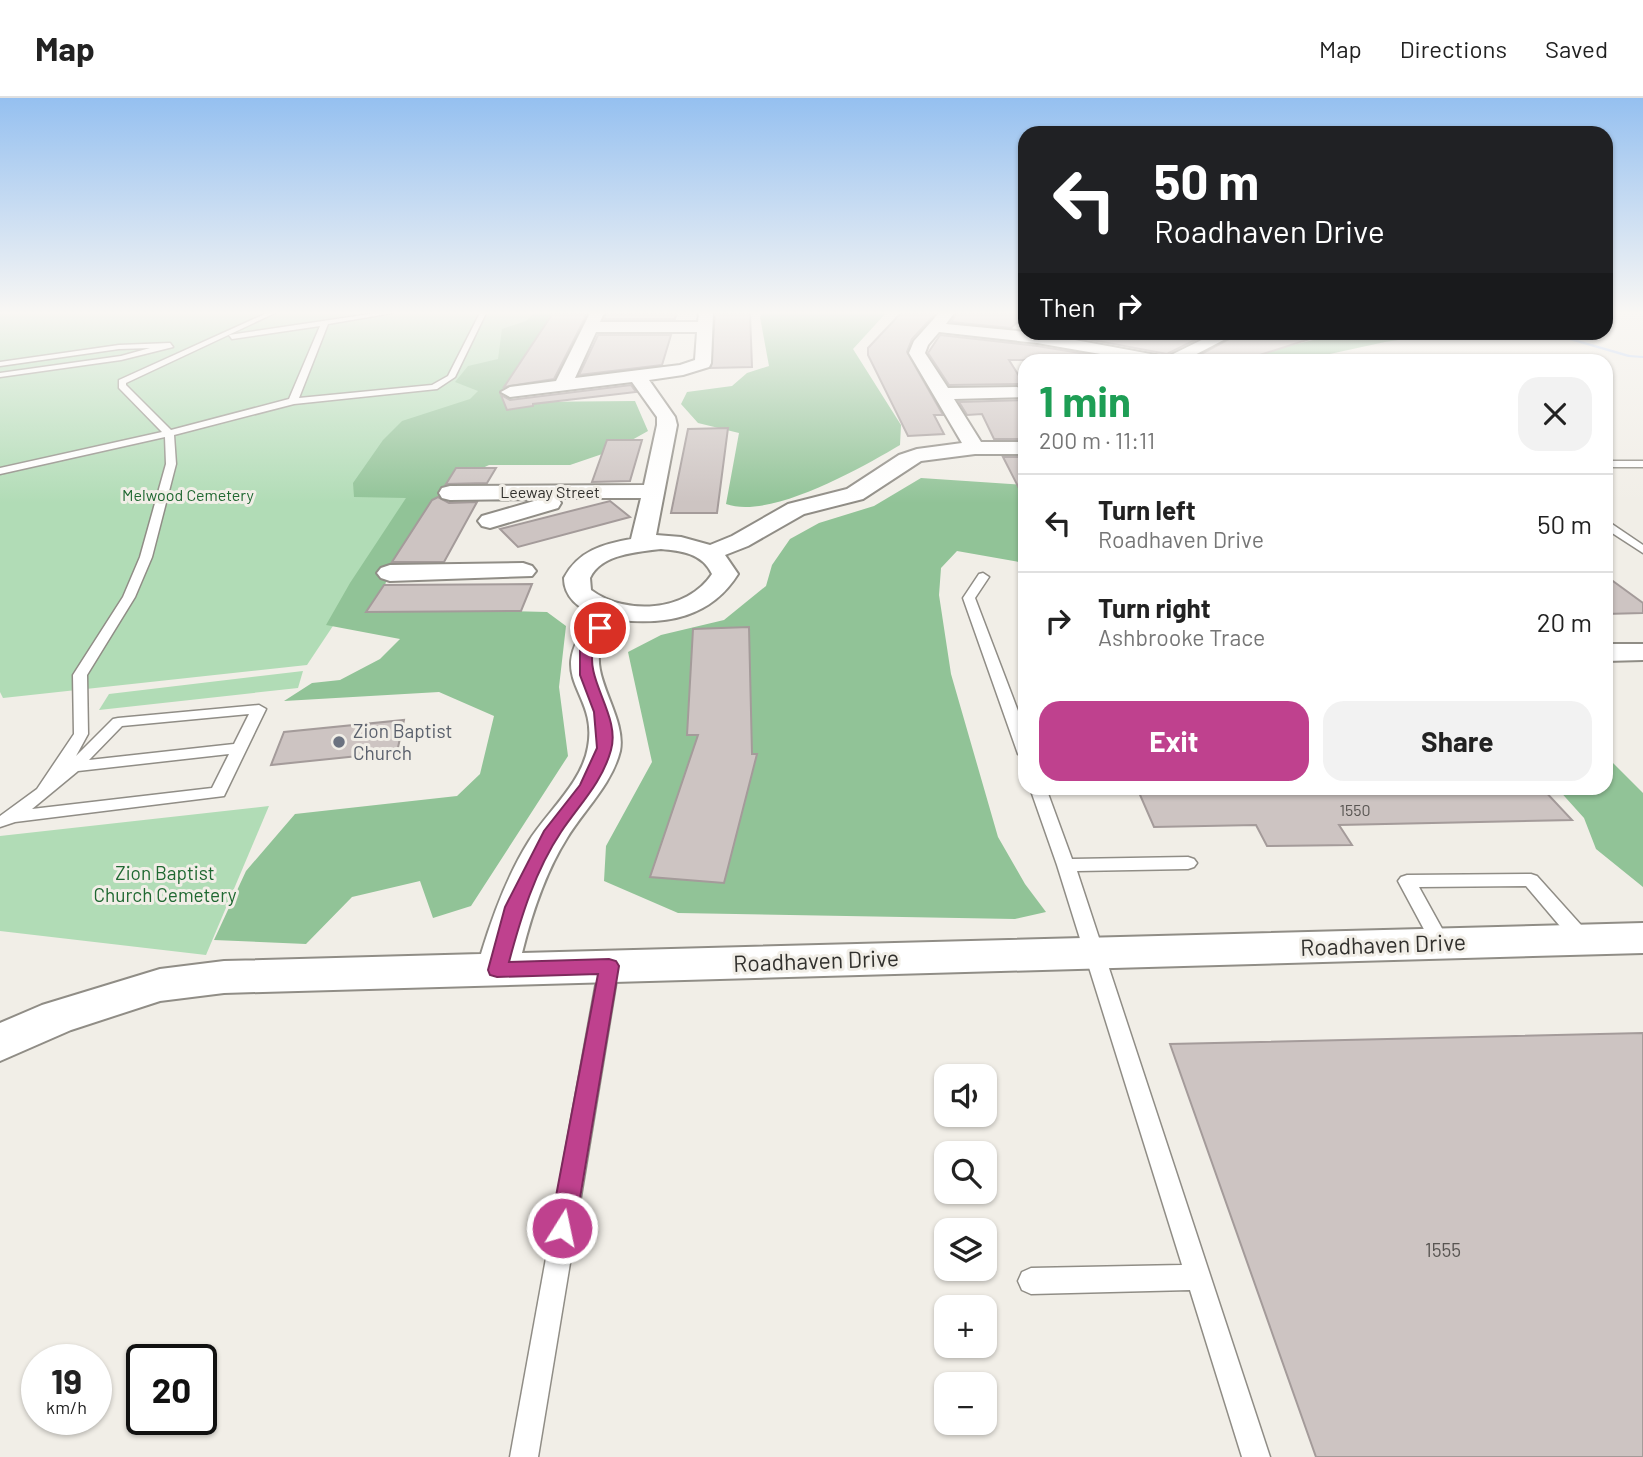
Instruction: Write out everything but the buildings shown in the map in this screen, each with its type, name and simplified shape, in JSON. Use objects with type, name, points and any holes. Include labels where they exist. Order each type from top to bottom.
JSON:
[{"type":"street","points":[[563,385],[567,376]]},
{"type":"street","points":[[510,392],[642,376]]},
{"type":"street","points":[[931,376],[975,448]]},
{"type":"street","points":[[638,377],[666,417],[667,425],[642,544]]},
{"type":"street","points":[[942,394],[1018,391]]},
{"type":"street","points":[[710,553],[740,541],[796,509],[855,494],[906,459],[917,455],[975,448],[1018,448]]},
{"type":"street","name":"Leeway Street","points":[[450,492],[651,492]]},
{"type":"street","points":[[465,571],[505,492]]},
{"type":"street","points":[[490,521],[590,492]]},
{"type":"street","points":[[642,544],[680,544],[710,553],[721,562],[726,574],[721,586],[708,597],[689,606],[664,612],[638,614],[613,611],[582,596],[576,585],[578,574],[587,563],[602,554],[642,544]]},
{"type":"street","points":[[390,573],[523,570]]},
{"type":"street","points":[[497,970],[514,907],[552,831],[587,786],[604,748],[601,712],[587,675],[587,646],[613,611]]},
{"type":"street","points":[[1613,653],[1643,652]]},
{"type":"street","name":"Roadhaven Drive","points":[[0,1042],[57,1017],[160,985],[224,977],[1643,938]]},
{"type":"lane","points":[[42,793],[81,734],[80,675],[129,597],[146,557],[171,464],[169,433],[122,386],[122,382],[134,376]]},
{"type":"lane","points":[[293,401],[303,376]]},
{"type":"lane","points":[[0,471],[169,433],[293,401],[434,387],[451,376]]},
{"type":"lane","points":[[1613,464],[1643,464]]},
{"type":"lane","points":[[1613,528],[1643,550]]},
{"type":"lane","points":[[983,577],[969,598],[1018,732]]},
{"type":"lane","points":[[259,709],[218,792],[6,820],[74,767],[118,722],[259,709]]},
{"type":"lane","points":[[74,767],[240,748]]},
{"type":"lane","points":[[1041,795],[1096,953],[1256,1457]]},
{"type":"lane","points":[[1066,865],[1188,863]]},
{"type":"lane","points":[[1441,943],[1407,881],[1531,880],[1583,940]]},
{"type":"lane","points":[[524,1457],[609,966]]},
{"type":"lane","points":[[1031,1281],[1199,1276]]},
{"type":"green space","name":"Melwood Cemetery","points":[[0,376],[499,376],[307,665],[3,698],[0,692]]},
{"type":"green space","points":[[460,376],[514,376],[500,395],[523,402],[635,401],[648,431],[614,450],[570,465],[489,465],[449,484],[416,538],[390,565],[382,598],[429,609],[547,612],[566,626],[559,687],[568,756],[471,906],[433,918],[420,881],[352,897],[306,944],[214,940],[246,871],[295,814],[457,796],[480,774],[494,716],[439,692],[284,701],[312,683],[340,680],[380,659],[400,639],[326,625],[406,498],[354,497],[353,483],[383,440],[402,421],[470,399],[478,391],[455,382]]},
{"type":"green space","points":[[743,376],[870,376],[901,425],[900,445],[839,478],[790,498],[766,505],[745,507],[726,504],[739,433],[698,423],[681,404],[687,392],[732,386]]},
{"type":"green space","points":[[921,478],[1018,485],[1018,562],[957,551],[941,568],[939,595],[951,674],[998,837],[1025,884],[1046,912],[1015,919],[678,913],[604,881],[606,846],[652,762],[628,652],[661,635],[724,620],[766,586],[772,565],[790,539],[819,523],[874,506]]},
{"type":"green space","points":[[303,671],[298,688],[99,710],[109,694]]},
{"type":"green space","points":[[1613,763],[1643,793],[1643,887],[1596,849],[1584,818],[1563,795],[1613,795]]},
{"type":"green space","name":"Zion Baptist Church Cemetery","points":[[269,806],[206,955],[0,931],[0,836]]},
{"type":"place","name":"Zion Baptist Church","points":[[339,742]]},
{"type":"route","points":[[562,1228],[609,966],[497,970],[514,907],[552,831],[587,786],[604,748],[601,712],[587,675],[587,646],[600,628]]}]
